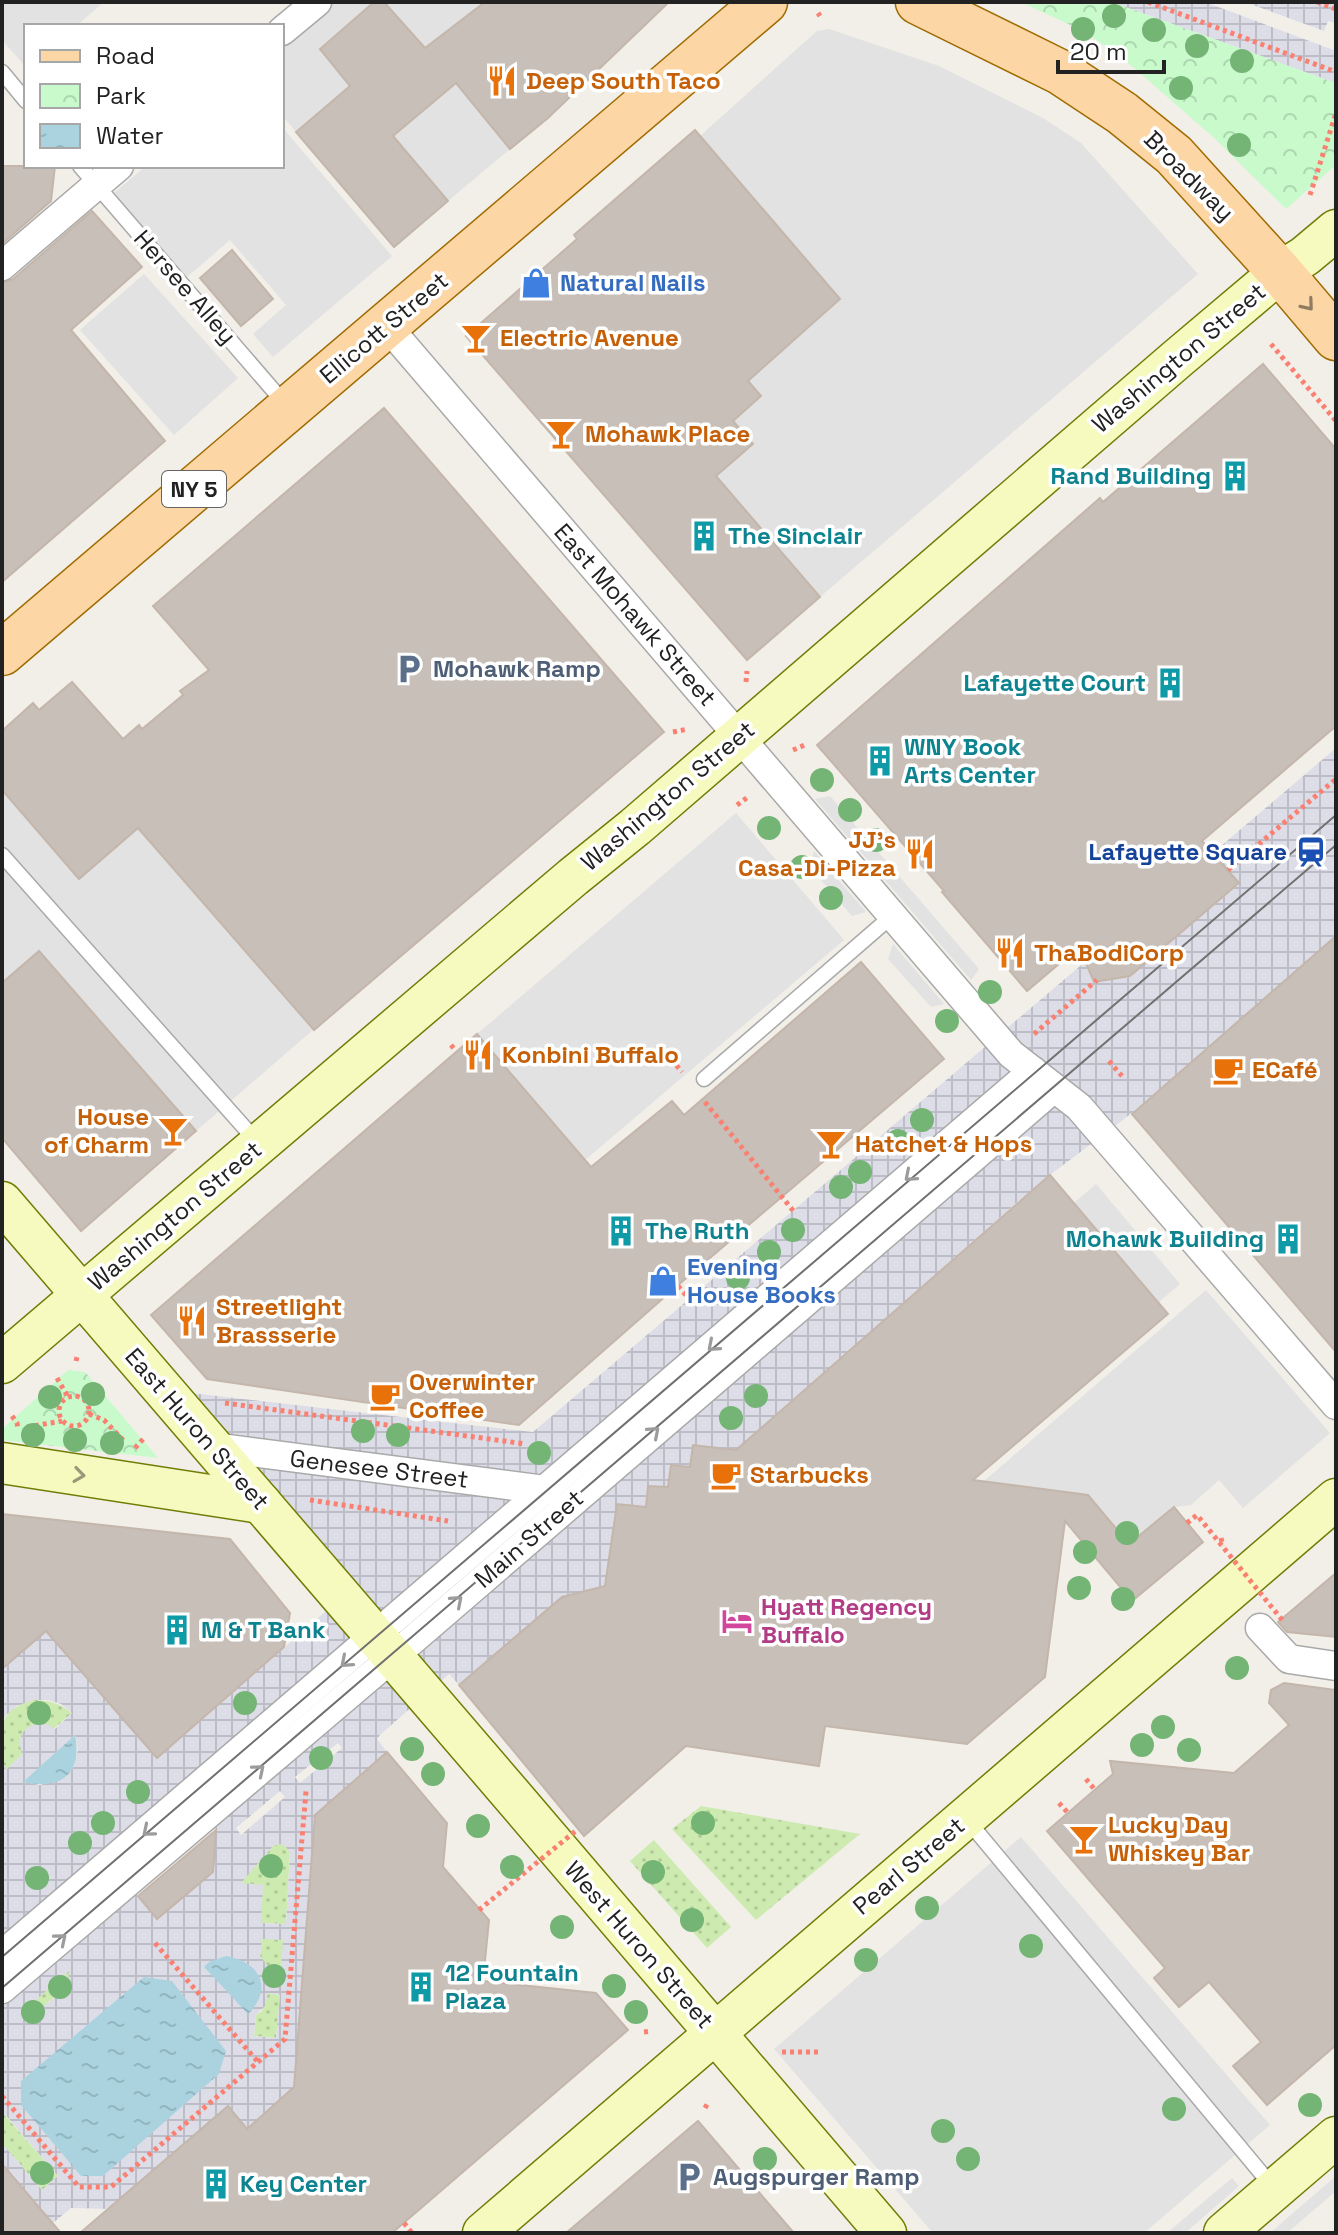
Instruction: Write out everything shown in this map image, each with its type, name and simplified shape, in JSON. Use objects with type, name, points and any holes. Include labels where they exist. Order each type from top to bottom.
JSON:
[{"type":"main road","name":"Ellicott Street","points":[[2,653],[765,2]]},
{"type":"main road","name":"Broadway","points":[[918,2],[1060,72],[1122,113],[1174,155],[1280,272]]},
{"type":"main road","points":[[1280,272],[1336,338]]},
{"type":"street","points":[[284,29],[317,2]]},
{"type":"street","points":[[2,266],[88,175],[112,168]]},
{"type":"street","name":"Washington Street","points":[[2,1363],[635,827],[1280,272],[1336,230]]},
{"type":"street","name":"East Mohawk Street","points":[[387,326],[893,915],[1036,1073],[1079,1107],[1336,1405]]},
{"type":"street","name":"Main Street","points":[[2,1955],[387,1649],[545,1490],[1036,1073]]},
{"type":"street","name":"Main Street","points":[[2,1989],[1036,1073]]},
{"type":"street","name":"East Huron Street","points":[[2,1202],[387,1649]]},
{"type":"street","points":[[10,1446],[261,1503]]},
{"type":"street","name":"Genesee Street","points":[[213,1447],[545,1490]]},
{"type":"street","name":"Pearl Street","points":[[483,2233],[1336,1499]]},
{"type":"street","points":[[1271,1624],[1289,1659],[1336,1666]]},
{"type":"street","name":"West Huron Street","points":[[387,1649],[886,2233]]},
{"type":"street","points":[[1224,2233],[1336,2137]]},
{"type":"lane","points":[[2,72],[24,99]]},
{"type":"lane","name":"Hersee Alley","points":[[88,175],[289,408]]},
{"type":"lane","points":[[2,855],[259,1144]]},
{"type":"lane","points":[[704,1079],[893,915]]},
{"type":"lane","points":[[965,1819],[1275,2189]]},
{"type":"path","points":[[1148,2],[1336,72]]},
{"type":"path","points":[[1317,2],[1336,9]]},
{"type":"path","points":[[1310,195],[1336,113]]},
{"type":"path","points":[[1271,344],[1336,421]]},
{"type":"path","points":[[673,732],[693,728]]},
{"type":"path","points":[[789,752],[807,744]]},
{"type":"path","points":[[1228,870],[1336,779]]},
{"type":"path","points":[[737,805],[752,794]]},
{"type":"path","points":[[1036,1073],[1097,980]]},
{"type":"path","points":[[451,1045],[456,1051]]},
{"type":"path","points":[[661,1047],[686,1077]]},
{"type":"path","points":[[1109,1061],[1122,1076]]},
{"type":"path","points":[[704,1099],[795,1213]]},
{"type":"path","points":[[678,1286],[692,1302]]},
{"type":"path","points":[[57,1378],[68,1397]]},
{"type":"path","points":[[68,1397],[82,1397],[88,1404],[86,1421],[78,1426],[69,1426],[62,1421],[59,1408],[68,1397]]},
{"type":"path","points":[[224,1403],[526,1444]]},
{"type":"path","points":[[286,1420],[287,1412]]},
{"type":"path","points":[[89,1414],[104,1420],[121,1440],[134,1449]]},
{"type":"path","points":[[342,1427],[343,1419]]},
{"type":"path","points":[[10,1446],[62,1421]]},
{"type":"path","points":[[306,1500],[448,1521]]},
{"type":"path","points":[[1187,1523],[1197,1515],[1271,1624]]},
{"type":"path","points":[[1221,1538],[1223,1546]]},
{"type":"path","points":[[1086,1779],[1095,1790]]},
{"type":"path","points":[[2,2096],[79,2187],[111,2187],[285,2039],[306,1791]]},
{"type":"path","points":[[1059,1803],[1068,1813]]},
{"type":"path","points":[[479,1910],[578,1829]]},
{"type":"path","points":[[155,1943],[258,2062]]},
{"type":"path","points":[[772,2052],[821,2052]]},
{"type":"path","points":[[705,2108],[709,2101]]},
{"type":"path","points":[[404,2223],[412,2233]]},
{"type":"green space","points":[[1021,2],[1112,2],[1336,83],[1336,165],[1286,209],[1212,136],[1126,61],[1083,31]]},
{"type":"green space","points":[[68,1370],[85,1372],[158,1458],[2,1440],[2,1429]]},
{"type":"green space","points":[[33,1700],[54,1703],[72,1713],[6,1770],[2,1751],[4,1720],[16,1707]]},
{"type":"green space","points":[[701,1806],[860,1834],[756,1920],[672,1829]]},
{"type":"green space","points":[[654,1840],[731,1927],[707,1948],[630,1861]]},
{"type":"green space","points":[[283,1844],[290,1851],[286,1924],[261,1923],[240,1883],[274,1845]]},
{"type":"green space","points":[[262,1938],[284,1940],[280,1981],[270,1980],[270,1972],[260,1956]]},
{"type":"green space","points":[[70,1970],[68,1985],[26,2022],[19,2014]]},
{"type":"green space","points":[[268,1993],[280,1995],[276,2038],[254,2036],[256,2015],[262,2011]]},
{"type":"green space","points":[[2,2112],[58,2176],[42,2190],[2,2143]]},
{"type":"shaded area","points":[[2,2],[104,2],[78,24],[24,24],[24,65],[2,40]]},
{"type":"shaded area","points":[[334,2],[374,2],[320,49],[361,99],[317,114],[296,132],[284,117],[284,45]]},
{"type":"shaded area","points":[[384,2],[485,2],[425,48]]},
{"type":"shaded area","points":[[1112,2],[1205,2],[1336,51],[1336,83]]},
{"type":"shaded area","points":[[1245,2],[1336,2],[1336,23],[1328,21],[1324,31]]},
{"type":"shaded area","points":[[829,29],[939,66],[1043,118],[1081,143],[1198,274],[820,597],[716,476],[753,444],[733,421],[761,396],[748,381],[840,299],[700,136],[817,31]]},
{"type":"shaded area","points":[[456,83],[510,149],[448,201],[393,136]]},
{"type":"shaded area","points":[[284,129],[392,256],[273,357],[253,334],[286,305],[230,240],[187,277],[114,193],[144,168],[284,168]]},
{"type":"shaded area","points":[[144,274],[238,378],[174,435],[80,330]]},
{"type":"shaded area","points":[[1336,748],[1336,937],[1132,1113],[1015,1204],[760,1430],[745,1451],[693,1446],[690,1467],[671,1465],[668,1487],[649,1486],[646,1507],[617,1504],[606,1578],[636,1596],[591,1590],[562,1597],[459,1685],[449,1674],[380,1735],[377,1739],[387,1752],[315,1815],[294,2087],[247,2129],[227,2107],[108,2209],[71,2208],[53,2223],[2,2164],[2,2143],[42,2190],[58,2176],[2,2111],[2,1762],[6,1770],[22,1754],[19,1742],[29,1727],[37,1723],[55,1729],[72,1713],[61,1704],[33,1700],[17,1706],[2,1722],[2,1669],[58,1620],[64,1652],[158,1758],[342,1597],[165,1390],[533,1432]],"holes":[[[1224,867],[1239,884],[1127,978],[1119,970],[1106,980],[1097,980]],[[75,1735],[78,1749],[74,1766],[67,1776],[40,1785],[24,1782]],[[338,1743],[342,1748],[300,1783],[295,1777]],[[280,1791],[285,1797],[241,1835],[236,1828]],[[216,1818],[213,1873],[156,1918],[133,1890]],[[283,1844],[290,1852],[286,1924],[261,1923],[263,1885],[241,1883],[274,1845]],[[262,1939],[283,1940],[280,1981],[270,1980],[268,1966],[260,1956]],[[69,1971],[68,1986],[26,2021],[20,2014]],[[268,1993],[280,1995],[276,2038],[254,2036],[256,2015],[265,2006]]]},
{"type":"shaded area","points":[[2,790],[138,828],[313,1030],[196,1131],[39,951],[2,983]]},
{"type":"shaded area","points":[[830,796],[979,969],[971,980],[815,799]]},
{"type":"shaded area","points":[[736,813],[844,940],[585,1160],[477,1034]]},
{"type":"shaded area","points":[[814,851],[866,912],[852,916],[809,866]]},
{"type":"shaded area","points":[[893,944],[944,1004],[931,1007],[888,959]]},
{"type":"shaded area","points":[[1096,1184],[1180,1284],[1159,1302],[1074,1203]]},
{"type":"shaded area","points":[[1206,1290],[1330,1433],[1243,1508],[1219,1480],[1191,1505],[1174,1507],[1129,1544],[1088,1495],[984,1481]]},
{"type":"shaded area","points":[[1021,1837],[1270,2125],[1144,2233],[933,2233],[774,2049]]},
{"type":"shaded area","points":[[1336,2176],[1336,2191],[1287,2233],[1270,2233]]},
{"type":"shaded area","points":[[1232,2178],[1239,2186],[1185,2233],[1167,2233]]},
{"type":"water","points":[[75,1735],[75,1760],[66,1776],[48,1784],[23,1782]]},
{"type":"water","points":[[226,1956],[247,1964],[260,1978],[260,1995],[248,2014],[204,1967]]},
{"type":"water","points":[[144,1977],[172,1981],[226,2051],[219,2074],[103,2176],[81,2176],[21,2105],[21,2081]]},
{"type":"building","points":[[374,2],[384,2],[425,48],[485,2],[669,2],[548,118],[510,149],[456,83],[393,136],[448,201],[394,247],[296,132],[350,86],[320,49]]},
{"type":"building","points":[[695,130],[840,299],[748,381],[761,396],[733,421],[753,444],[716,476],[820,597],[747,660],[466,336],[577,239],[574,235]]},
{"type":"building","points":[[2,166],[55,168],[51,201],[2,244]]},
{"type":"building","points":[[92,211],[142,267],[71,330],[165,441],[2,582],[2,283],[13,279]]},
{"type":"building","points":[[232,250],[273,299],[241,326],[200,278]]},
{"type":"building","points":[[1263,364],[1336,449],[1336,726],[1202,841],[1239,883],[1130,976],[1094,982],[1079,947],[1027,991],[817,745],[1100,498],[1103,502]]},
{"type":"building","name":"Mohawk Ramp","points":[[384,408],[664,732],[314,1030],[138,828],[79,879],[2,790],[2,731],[33,703],[39,710],[72,682],[123,739],[139,725],[142,729],[183,695],[180,691],[209,670],[153,606]]},
{"type":"building","name":"Mohawk Building","points":[[1336,936],[1336,1352],[1132,1114]]},
{"type":"building","points":[[39,951],[196,1131],[81,1231],[2,1138],[2,983]]},
{"type":"building","points":[[861,962],[944,1059],[519,1425],[207,1379],[151,1315],[477,1034],[591,1167],[672,1101],[684,1115]]},
{"type":"building","points":[[1050,1175],[1168,1314],[973,1480],[1088,1495],[1129,1544],[1174,1507],[1203,1542],[1132,1601],[1065,1521],[1045,1677],[967,1744],[825,1726],[819,1766],[686,1746],[584,1836],[459,1685],[562,1597],[605,1586],[617,1504],[646,1507],[648,1486],[668,1487],[671,1465],[690,1467],[693,1445],[736,1450]]},
{"type":"building","name":"M & T Bank","points":[[2,1514],[230,1539],[290,1613],[284,1647],[157,1758],[46,1631],[2,1669]]},
{"type":"building","points":[[1336,1573],[1336,1637],[1287,1632],[1278,1622]]},
{"type":"building","points":[[1284,1683],[1336,1690],[1336,2045],[1267,2105],[1233,2066],[1261,2042],[1209,1982],[1179,2007],[1154,1978],[1165,1968],[1047,1831],[1113,1774],[1110,1761],[1234,1773],[1289,1725],[1269,1703],[1271,1690]]},
{"type":"building","name":"12 Fountain Plaza","points":[[387,1752],[447,1823],[443,1867],[489,1920],[483,1981],[596,1993],[628,2030],[392,2233],[80,2233],[228,2106],[247,2129],[294,2087],[315,1815]]},
{"type":"building","points":[[216,1830],[213,1872],[157,1919],[138,1896]]},
{"type":"building","name":"Augspurger Ramp","points":[[698,2121],[794,2233],[566,2233]]},
{"type":"building","points":[[2,2164],[61,2233],[2,2233]]},
{"type":"tram line","points":[[2,1957],[1336,815]]},
{"type":"tram line","points":[[2,1988],[1336,845]]},
{"type":"place","name":"Deep South Taco","points":[[502,81]]},
{"type":"place","name":"Natural Nails","points":[[536,283]]},
{"type":"place","name":"Electric Avenue","points":[[476,338]]},
{"type":"place","name":"Mohawk Place","points":[[561,434]]},
{"type":"place","name":"Rand Building","points":[[1235,476]]},
{"type":"place","name":"The Sinclair","points":[[704,536]]},
{"type":"place","name":"Mohawk Ramp","points":[[409,669]]},
{"type":"place","name":"Lafayette Court","points":[[1170,683]]},
{"type":"place","name":"WNY Book Arts Center","points":[[880,761]]},
{"type":"place","name":"Lafayette Square","points":[[1311,852]]},
{"type":"place","name":"JJ's Casa-Di-Pizza","points":[[920,854]]},
{"type":"place","name":"ThaBodiCorp","points":[[1010,953]]},
{"type":"place","name":"Konbini Buffalo","points":[[478,1055]]},
{"type":"place","name":"ECafé","points":[[1228,1070]]},
{"type":"place","name":"House of Charm","points":[[173,1131]]},
{"type":"place","name":"Hatchet & Hops","points":[[831,1144]]},
{"type":"place","name":"The Ruth","points":[[621,1231]]},
{"type":"place","name":"Mohawk Building","points":[[1288,1239]]},
{"type":"place","name":"Evening House Books","points":[[663,1281]]},
{"type":"place","name":"Streetlight Brassserie","points":[[192,1321]]},
{"type":"place","name":"Overwinter Coffee","points":[[385,1396]]},
{"type":"place","name":"Starbucks","points":[[726,1475]]},
{"type":"place","name":"Hyatt Regency Buffalo","points":[[737,1621]]},
{"type":"place","name":"M & T Bank","points":[[177,1630]]},
{"type":"place","name":"Lucky Day Whiskey Bar","points":[[1084,1839]]},
{"type":"place","name":"12 Fountain Plaza","points":[[421,1987]]},
{"type":"place","name":"Augspurger Ramp","points":[[689,2177]]},
{"type":"place","name":"Key Center","points":[[216,2184]]}]
